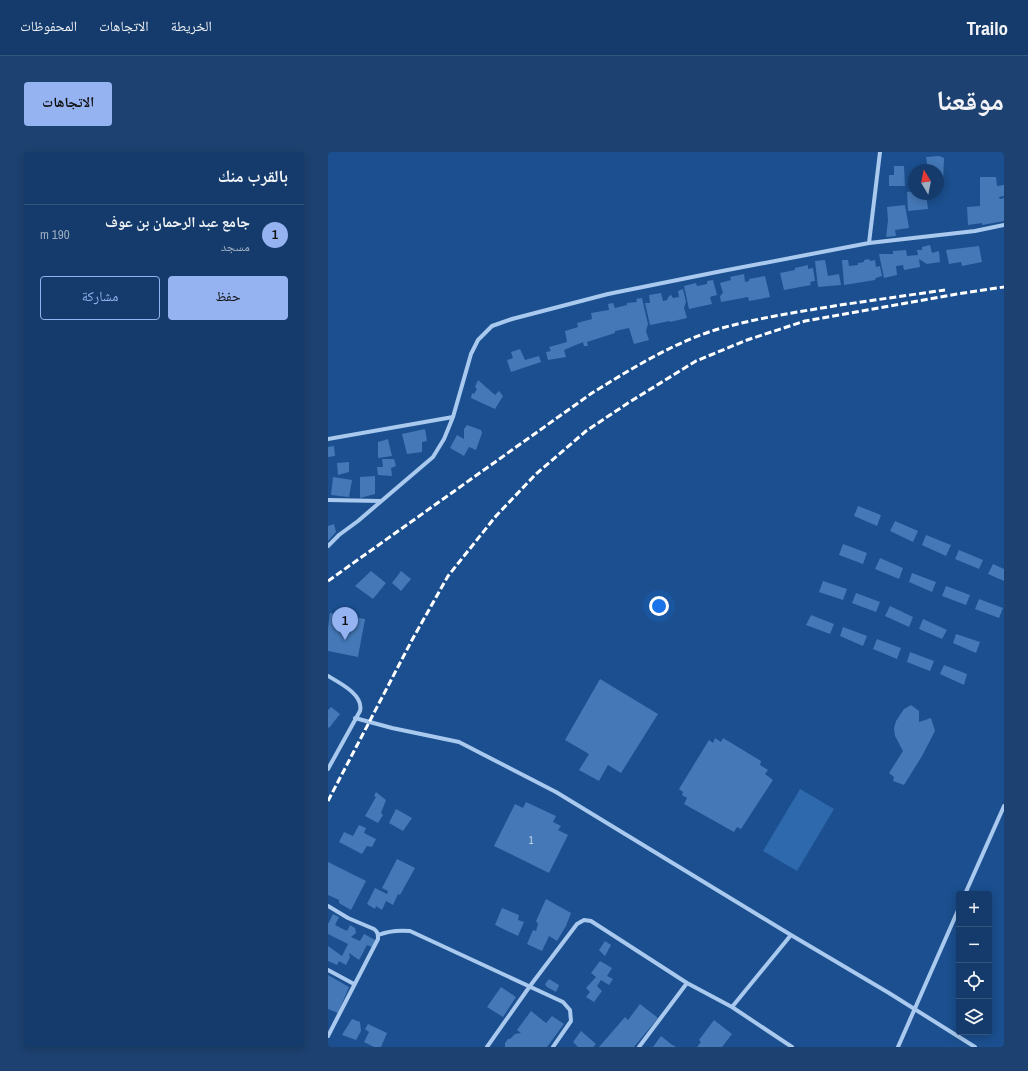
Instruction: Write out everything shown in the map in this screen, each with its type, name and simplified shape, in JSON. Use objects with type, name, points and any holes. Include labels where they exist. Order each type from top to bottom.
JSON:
[{"type":"street","points":[[869,243],[880,152]]},
{"type":"street","points":[[328,546],[339,535],[358,521],[433,457],[444,439],[453,417],[471,354],[478,340],[492,326],[512,319],[608,294],[869,243],[974,231],[1004,225]]},
{"type":"street","points":[[328,439],[453,417]]},
{"type":"street","points":[[328,500],[381,501]]},
{"type":"street","points":[[328,676],[346,687],[360,702],[361,706],[360,712],[355,718],[328,769]]},
{"type":"street","points":[[355,718],[392,728],[459,742],[556,792],[889,993],[975,1047]]},
{"type":"street","points":[[967,891],[1004,806]]},
{"type":"street","points":[[328,906],[348,918],[374,929],[377,931],[378,935],[378,939],[328,1036]]},
{"type":"street","points":[[898,1047],[956,915]]},
{"type":"street","points":[[487,1047],[530,986],[577,924],[584,920],[591,921],[688,983],[732,1007],[792,1047]]},
{"type":"street","points":[[378,935],[385,932],[399,930],[410,931],[563,1002],[570,1010],[571,1021],[553,1047]]},
{"type":"street","points":[[732,1007],[791,935]]},
{"type":"street","points":[[328,970],[354,984]]},
{"type":"street","points":[[639,1047],[688,983]]},
{"type":"shaded area","points":[[800,789],[834,809],[797,871],[763,851]]},
{"type":"building","points":[[939,156],[944,158],[944,164],[927,164],[926,157]]},
{"type":"building","points":[[894,166],[904,166],[905,186],[889,186],[889,175],[894,175]]},
{"type":"building","points":[[980,177],[996,177],[997,186],[1004,185],[1004,196],[999,197],[1000,199],[1004,198],[1004,221],[982,225],[982,223],[968,225],[967,207],[980,206]]},
{"type":"building","points":[[907,192],[908,200],[927,200],[928,209],[908,211]]},
{"type":"building","points":[[905,205],[909,228],[895,230],[896,236],[886,237],[888,220],[887,207]]},
{"type":"building","points":[[930,245],[932,253],[939,251],[940,262],[927,264],[919,259],[920,267],[904,270],[903,265],[896,266],[897,275],[884,278],[879,254],[893,254],[893,251],[906,250],[907,256],[918,255],[917,250],[922,250],[922,247]]},
{"type":"building","points":[[979,246],[982,262],[962,266],[961,262],[949,264],[946,250]]},
{"type":"building","points":[[869,259],[870,261],[875,260],[876,267],[880,266],[882,276],[876,278],[875,280],[844,285],[842,260],[848,260],[849,266],[858,265],[858,263]]},
{"type":"building","points":[[825,260],[828,276],[839,274],[841,285],[818,287],[815,261]]},
{"type":"building","points":[[808,265],[808,269],[813,268],[815,281],[810,282],[811,285],[784,290],[780,273],[795,270],[795,268]]},
{"type":"building","points":[[744,274],[745,282],[749,281],[749,279],[765,276],[770,297],[749,301],[748,297],[721,302],[720,296],[723,293],[720,283],[731,280],[730,277]]},
{"type":"building","points":[[713,280],[717,295],[710,297],[712,304],[689,309],[684,286],[696,283],[697,286],[707,284],[707,281]]},
{"type":"building","points":[[683,289],[686,302],[684,308],[687,318],[650,325],[645,303],[650,303],[649,295],[661,293],[663,301],[667,300],[671,295],[673,298],[679,297],[678,291]]},
{"type":"building","points":[[642,298],[648,324],[646,331],[649,340],[634,344],[629,328],[615,331],[615,333],[587,342],[588,346],[584,346],[583,342],[564,350],[566,357],[548,360],[546,352],[551,351],[549,347],[567,342],[565,331],[578,327],[577,323],[592,319],[591,313],[609,310],[608,304],[613,303],[615,308],[627,305],[627,303],[637,302],[636,299]]},
{"type":"building","points":[[520,349],[525,360],[539,356],[541,362],[511,372],[507,360],[513,358],[511,352]]},
{"type":"building","points":[[478,380],[495,395],[499,391],[503,396],[495,409],[471,398],[472,393],[474,394],[477,389],[475,387]]},
{"type":"building","points":[[467,425],[481,430],[482,433],[476,450],[469,447],[464,456],[450,448],[457,435],[464,439],[464,429]]},
{"type":"building","points":[[425,429],[427,441],[422,442],[422,452],[407,454],[402,434]]},
{"type":"building","points":[[388,439],[392,456],[378,458],[378,442]]},
{"type":"building","points":[[334,446],[335,456],[328,457],[328,447]]},
{"type":"building","points":[[382,459],[394,459],[396,466],[391,468],[392,476],[378,475],[377,467],[383,467]]},
{"type":"building","points":[[349,462],[349,472],[338,475],[337,463]]},
{"type":"building","points":[[375,476],[375,494],[360,498],[360,477]]},
{"type":"building","points":[[333,477],[352,480],[349,497],[331,495]]},
{"type":"building","points":[[858,506],[881,515],[877,526],[854,516]]},
{"type":"building","points":[[895,521],[918,531],[913,542],[890,531]]},
{"type":"building","points":[[334,524],[336,532],[328,541],[328,526]]},
{"type":"building","points":[[926,535],[951,545],[946,556],[922,545]]},
{"type":"building","points":[[843,544],[867,553],[863,564],[839,555]]},
{"type":"building","points":[[959,550],[983,560],[979,569],[955,559]]},
{"type":"building","points":[[880,558],[903,568],[899,579],[875,569]]},
{"type":"building","points":[[993,564],[1004,569],[1004,581],[988,574]]},
{"type":"building","points":[[371,571],[386,583],[373,599],[355,586]]},
{"type":"building","points":[[401,571],[411,579],[401,591],[392,583]]},
{"type":"building","points":[[912,573],[936,582],[932,592],[909,582]]},
{"type":"building","points":[[823,581],[847,589],[843,600],[819,592]]},
{"type":"building","points":[[946,586],[970,595],[966,605],[942,596]]},
{"type":"building","points":[[856,593],[880,602],[876,612],[852,603]]},
{"type":"building","points":[[979,599],[1003,608],[999,618],[975,609]]},
{"type":"building","points":[[890,606],[913,617],[909,627],[885,616]]},
{"type":"building","points":[[330,613],[365,619],[358,657],[328,651],[328,628]]},
{"type":"building","points":[[811,615],[834,624],[830,634],[806,625]]},
{"type":"building","points":[[923,619],[947,630],[942,639],[919,629]]},
{"type":"building","points":[[843,627],[867,636],[863,646],[840,636]]},
{"type":"building","points":[[956,634],[980,642],[976,653],[953,643]]},
{"type":"building","points":[[877,639],[901,648],[897,659],[873,649]]},
{"type":"building","points":[[910,652],[934,661],[930,671],[907,662]]},
{"type":"building","points":[[944,665],[967,674],[964,685],[940,674]]},
{"type":"building","points":[[600,679],[658,714],[621,773],[608,765],[599,781],[579,770],[589,754],[565,740]]},
{"type":"building","points":[[911,705],[919,711],[919,722],[931,718],[935,731],[904,785],[893,781],[894,777],[889,773],[903,751],[895,736],[894,728],[896,721],[904,709]]},
{"type":"building","points":[[331,707],[340,714],[329,728],[328,710]]},
{"type":"building","points":[[715,738],[721,742],[723,738],[761,761],[760,765],[768,770],[765,774],[773,780],[741,829],[737,827],[734,832],[684,804],[687,798],[682,795],[683,792],[679,789],[709,740],[713,743]]},
{"type":"building","points":[[376,792],[386,800],[381,813],[383,815],[378,823],[365,816],[376,797],[374,796]]},
{"type":"building","points":[[526,802],[556,816],[553,822],[561,826],[558,830],[568,835],[549,873],[494,846],[515,804],[523,808]]},
{"type":"building","points":[[396,809],[412,818],[403,831],[389,823]]},
{"type":"building","points":[[359,825],[366,828],[364,833],[376,839],[372,847],[367,846],[362,854],[339,842],[344,832],[353,836]]},
{"type":"building","points":[[397,859],[415,868],[400,895],[398,894],[393,905],[386,901],[382,910],[376,906],[375,909],[367,904],[375,888],[387,894],[388,891],[382,888]]},
{"type":"building","points":[[328,862],[366,881],[351,910],[339,903],[339,900],[328,895]]},
{"type":"building","points":[[546,899],[571,913],[566,926],[557,941],[549,936],[542,951],[527,944],[533,930],[536,931],[538,924],[536,921]]},
{"type":"building","points":[[502,908],[519,915],[518,920],[524,922],[518,936],[495,925]]},
{"type":"building","points":[[333,914],[339,917],[335,925],[347,931],[350,925],[355,928],[356,933],[351,937],[360,941],[364,934],[375,940],[372,947],[367,945],[359,960],[349,953],[350,957],[346,965],[339,961],[337,965],[328,961],[328,946],[342,956],[348,944],[328,934],[328,924]]},
{"type":"building","points":[[605,941],[611,945],[605,956],[599,950]]},
{"type":"building","points":[[600,961],[612,968],[607,976],[613,979],[609,985],[601,980],[597,986],[602,991],[594,1002],[586,997],[590,992],[586,988],[596,977],[591,973]]},
{"type":"building","points":[[328,975],[349,987],[338,1013],[328,1009]]},
{"type":"building","points":[[549,979],[559,985],[556,992],[547,987],[545,984]]},
{"type":"building","points":[[501,987],[516,997],[503,1017],[487,1007]]},
{"type":"building","points":[[640,1004],[658,1018],[634,1047],[599,1047],[625,1017],[628,1020]]},
{"type":"building","points":[[531,1011],[546,1023],[552,1016],[564,1024],[547,1047],[505,1047],[505,1043],[508,1039],[515,1034],[521,1033],[517,1030]]},
{"type":"building","points":[[352,1019],[360,1022],[361,1031],[356,1040],[342,1035]]},
{"type":"building","points":[[714,1020],[732,1034],[722,1047],[697,1047],[701,1042],[699,1040]]},
{"type":"building","points":[[368,1024],[387,1033],[381,1047],[374,1047],[364,1042],[369,1032],[365,1029]]},
{"type":"building","points":[[581,1031],[596,1044],[593,1047],[578,1047],[573,1042]]},
{"type":"building","points":[[661,1036],[671,1044],[676,1047],[653,1047]]},
{"type":"railway","points":[[328,801],[412,640],[448,576],[496,516],[536,474],[586,431],[696,361],[747,340],[805,321],[1004,287]]},
{"type":"railway","points":[[328,581],[592,393],[636,366],[683,342],[715,330],[761,319],[840,305],[945,290]]},
{"type":"place","name":"جامع عبد الرحمان بن عوف","points":[[345,640]]}]
